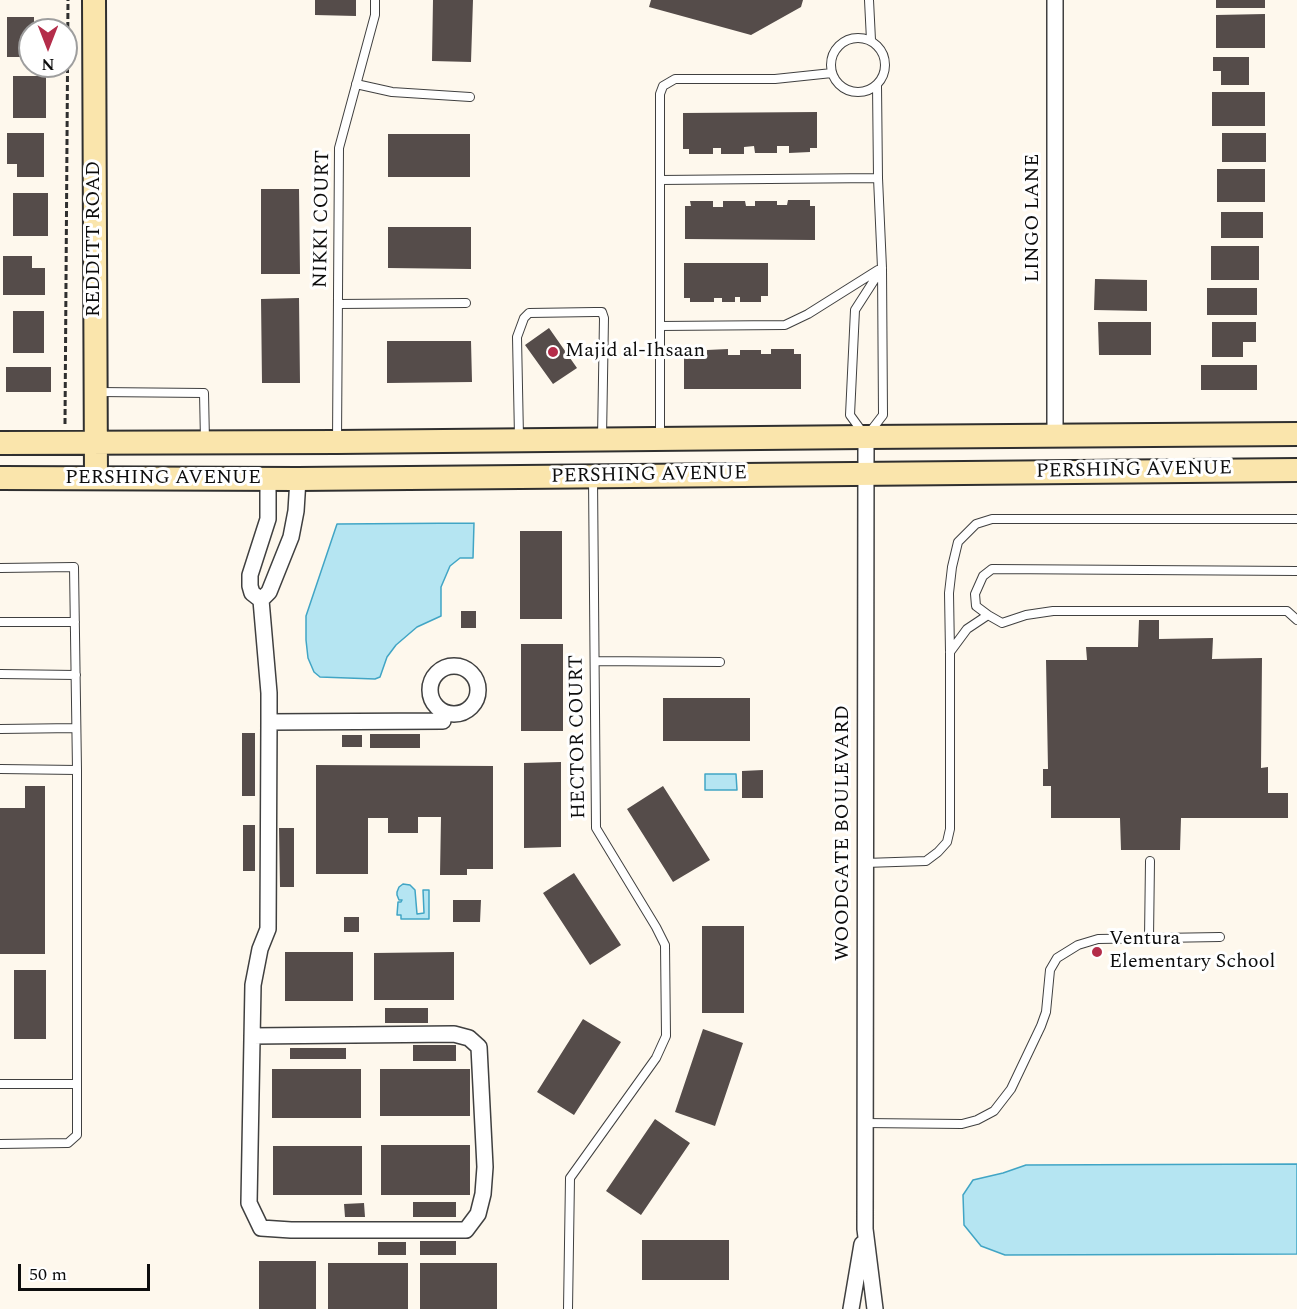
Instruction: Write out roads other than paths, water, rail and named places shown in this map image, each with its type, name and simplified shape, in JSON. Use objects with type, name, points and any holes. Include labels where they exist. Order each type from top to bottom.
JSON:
[{"type":"street","name":"REDDITT ROAD","points":[[94,0],[96,478]]},
{"type":"street","name":"LINGO LANE","points":[[1055,0],[1055,436]]},
{"type":"street","name":"PERSHING AVENUE","points":[[0,443],[1297,435]]},
{"type":"street","name":"WOODGATE BOULEVARD","points":[[866,436],[865,1229],[875,1309]]},
{"type":"street","name":"PERSHING AVENUE","points":[[0,478],[298,479],[1297,470]]},
{"type":"street","points":[[252,1036],[454,1034],[469,1038],[479,1047],[485,1167],[483,1194],[478,1214],[466,1230],[261,1228],[249,1203],[252,1036],[253,985],[260,949],[268,929],[269,722],[269,693],[261,600],[252,592],[250,575],[268,519],[268,479]]},
{"type":"street","points":[[261,600],[269,592],[286,550],[296,511],[298,479]]},
{"type":"street","points":[[262,541],[286,550]]},
{"type":"street","points":[[269,722],[443,721],[442,712]]},
{"type":"street","name":"WOODGATE BOULEVARD","points":[[851,1309],[865,1229]]},
{"type":"lane","name":"NIKKI COURT","points":[[337,442],[339,148],[375,15],[375,0]]},
{"type":"lane","points":[[870,0],[871,40]]},
{"type":"lane","points":[[853,38],[871,40],[878,45],[886,61],[882,78],[869,90],[851,91],[842,87],[832,73],[830,63],[832,55],[844,41],[853,38]]},
{"type":"lane","points":[[660,439],[660,94],[663,86],[675,79],[775,79],[832,73]]},
{"type":"lane","points":[[356,84],[392,92],[470,97]]},
{"type":"lane","points":[[877,85],[882,268],[884,415],[866,436],[850,415],[855,310],[882,268]]},
{"type":"lane","points":[[660,180],[878,178]]},
{"type":"lane","points":[[660,326],[785,325],[808,314],[882,268]]},
{"type":"lane","points":[[338,304],[466,303]]},
{"type":"lane","points":[[519,440],[517,337],[524,318],[529,312],[602,312],[604,318],[602,440]]},
{"type":"lane","points":[[96,392],[204,393],[206,443]]},
{"type":"lane","name":"HECTOR COURT","points":[[568,1309],[570,1178],[656,1058],[666,1036],[665,945],[596,828],[593,476]]},
{"type":"lane","points":[[865,863],[926,861],[939,852],[947,842],[950,829],[949,592],[958,542],[976,524],[992,519],[1297,519]]},
{"type":"lane","points":[[0,568],[74,567],[77,770],[77,1135],[68,1143],[0,1144]]},
{"type":"lane","points":[[1297,571],[992,569],[983,576],[975,594],[976,606],[1002,622],[1053,611],[1287,611],[1297,620]]},
{"type":"lane","points":[[950,652],[967,629],[988,615]]},
{"type":"lane","points":[[0,622],[75,622]]},
{"type":"lane","points":[[595,661],[720,662]]},
{"type":"lane","points":[[0,674],[76,675]]},
{"type":"lane","points":[[0,729],[76,728]]},
{"type":"lane","points":[[0,770],[77,770]]},
{"type":"lane","points":[[1149,861],[1149,938]]},
{"type":"lane","points":[[864,1123],[962,1124],[977,1120],[994,1111],[1011,1089],[1041,1026],[1046,1012],[1050,969],[1057,958],[1078,945],[1098,939],[1220,937]]},
{"type":"lane","points":[[0,1084],[77,1083]]},
{"type":"water","points":[[474,523],[473,558],[460,558],[450,566],[441,587],[441,616],[417,627],[396,645],[387,657],[380,677],[375,679],[320,677],[314,672],[308,658],[306,616],[337,524]]},
{"type":"water","points":[[705,774],[736,774],[737,790],[705,790]]},
{"type":"water","points":[[403,884],[410,885],[415,890],[417,914],[424,913],[423,890],[429,890],[429,919],[401,919],[401,915],[397,915],[398,902],[402,900],[399,900],[397,892]]},
{"type":"water","points":[[1297,1164],[1297,1254],[1005,1255],[981,1246],[964,1225],[963,1195],[973,1180],[1026,1165]]},
{"type":"place","name":"Majid al-Ihsaan","points":[[553,352]]},
{"type":"place","name":"Ventura Elementary School","points":[[1097,952]]}]
